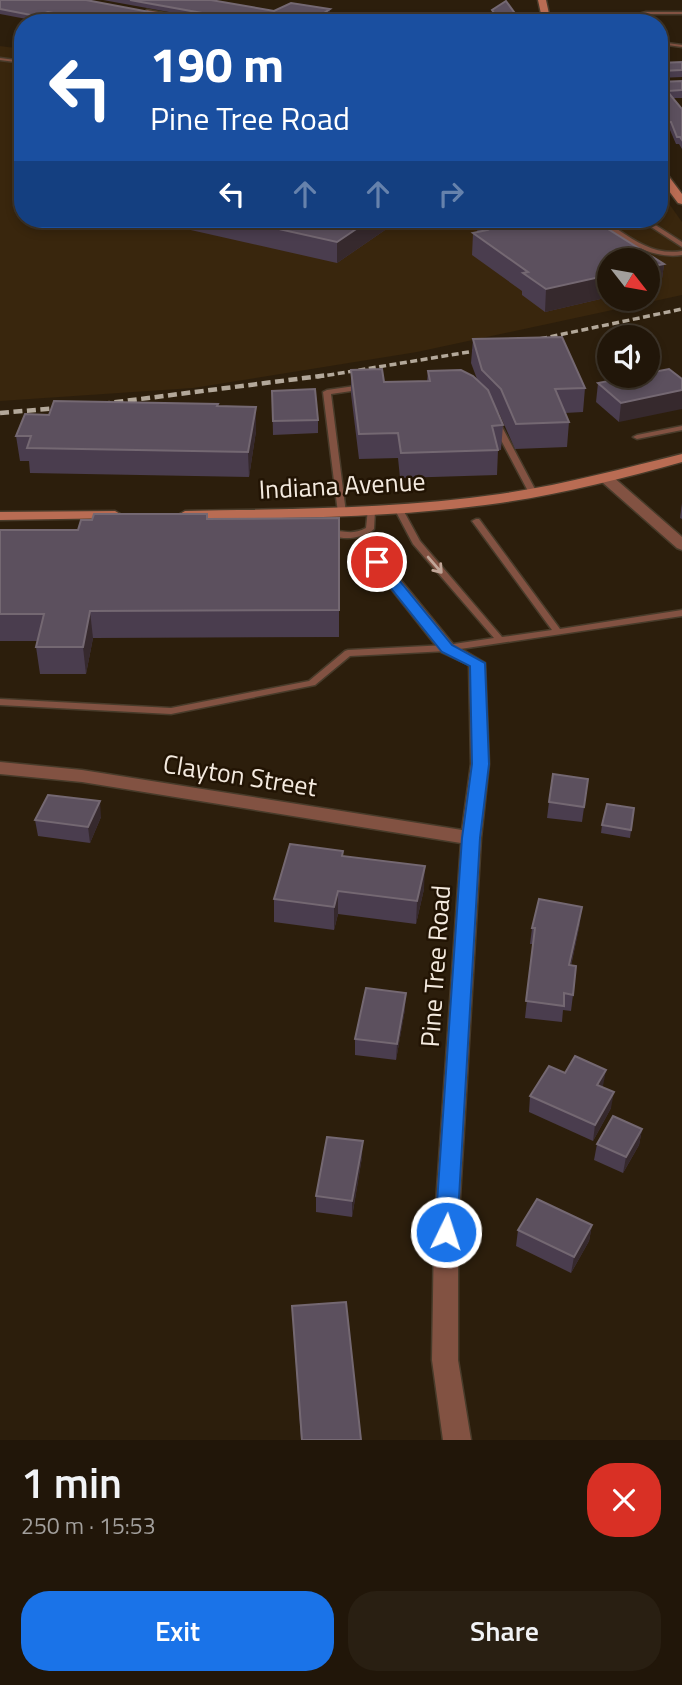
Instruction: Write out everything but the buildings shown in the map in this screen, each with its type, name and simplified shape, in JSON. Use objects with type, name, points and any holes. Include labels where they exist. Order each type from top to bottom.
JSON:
[{"type":"main road","points":[[668,183],[682,201]]},
{"type":"main road","name":"Indiana Avenue","points":[[174,515],[214,518],[342,513],[533,493],[607,479],[682,458]]},
{"type":"main road","points":[[0,516],[134,515]]},
{"type":"street","points":[[142,12],[154,14]]},
{"type":"street","points":[[607,479],[682,545]]},
{"type":"street","name":"Pine Tree Road","points":[[363,543],[447,648],[477,663],[481,764],[471,838],[446,1232],[445,1360],[457,1440]]},
{"type":"street","name":"Clayton Street","points":[[0,768],[82,776],[471,838]]},
{"type":"lane","points":[[642,14],[682,13]]},
{"type":"lane","points":[[0,59],[14,61]]},
{"type":"lane","points":[[0,65],[11,61]]},
{"type":"lane","points":[[614,228],[657,253],[682,253]]},
{"type":"lane","points":[[656,228],[682,245]]},
{"type":"lane","points":[[342,513],[327,392],[375,384]]},
{"type":"lane","points":[[493,413],[511,456],[533,493]]},
{"type":"lane","points":[[637,437],[682,428]]},
{"type":"lane","points":[[398,508],[416,542],[500,640]]},
{"type":"lane","points":[[321,532],[353,536],[365,533],[370,529],[372,511]]},
{"type":"lane","points":[[476,521],[557,631]]},
{"type":"lane","points":[[0,702],[171,712],[312,683],[348,653],[447,648],[682,613]]},
{"type":"shaded area","points":[[0,46],[14,48],[14,228],[668,228],[668,202],[682,222],[682,295],[660,300],[660,248],[597,248],[597,312],[603,312],[417,352],[193,388],[0,401]]},
{"type":"railway","points":[[530,341],[682,309]]},
{"type":"railway","points":[[317,377],[493,348]]},
{"type":"railway","points":[[101,404],[328,375]]},
{"type":"railway","points":[[0,413],[70,407]]},
{"type":"route","points":[[377,562],[447,648],[477,663],[481,764],[471,838],[446,1232]]}]
